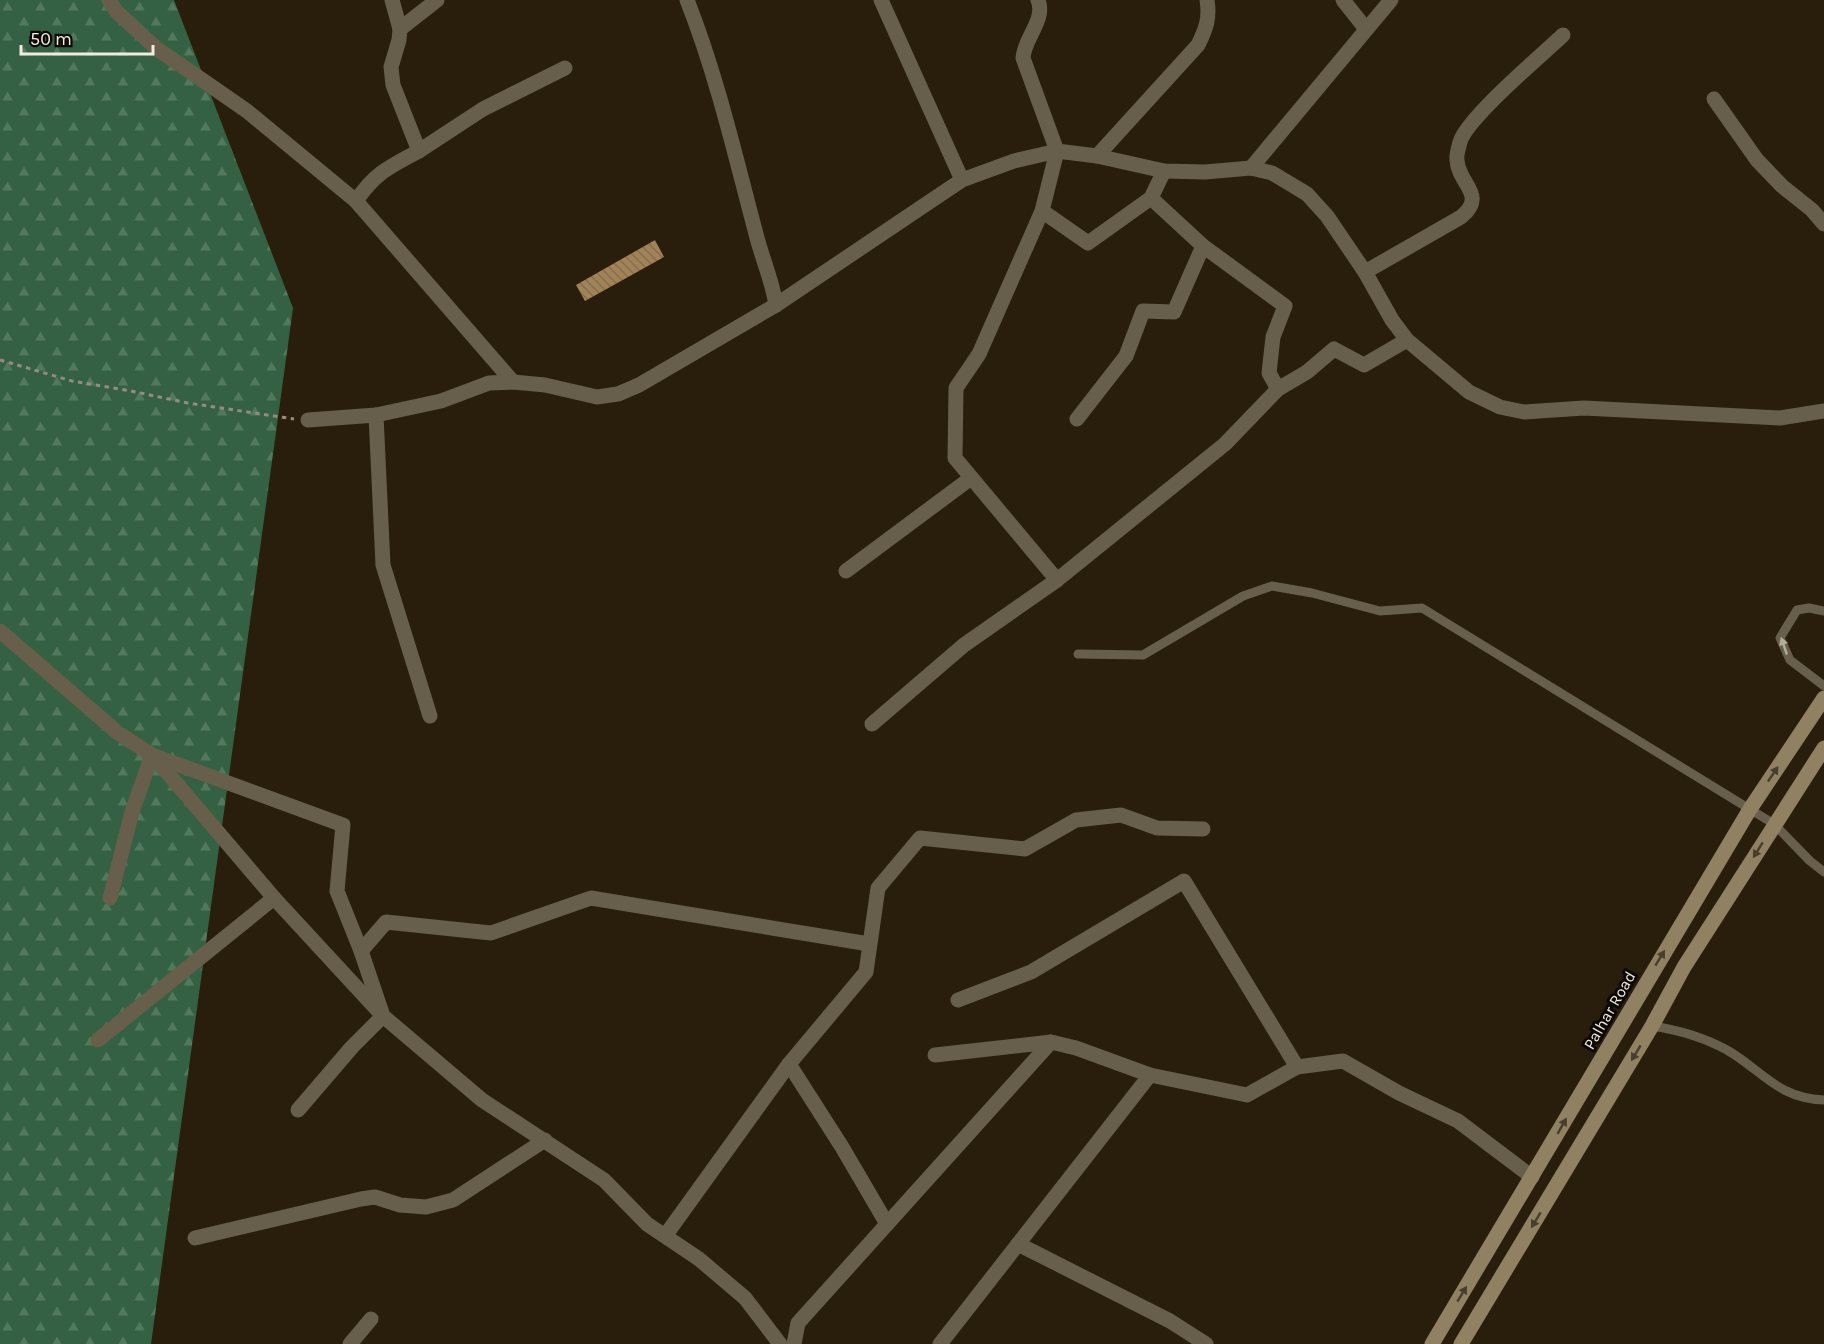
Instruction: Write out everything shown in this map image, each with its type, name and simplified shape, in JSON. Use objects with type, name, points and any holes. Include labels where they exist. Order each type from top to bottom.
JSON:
[{"type":"main road","name":"Palhar Road","points":[[1432,1344],[1750,809],[1824,698]]},
{"type":"main road","points":[[1461,1344],[1652,1026],[1684,967],[1824,748]]},
{"type":"street","points":[[109,0],[116,11],[156,48],[247,111],[356,201],[513,382]]},
{"type":"street","points":[[392,0],[400,29],[391,67],[393,85],[419,151]]},
{"type":"street","points":[[400,29],[438,0]]},
{"type":"street","points":[[687,0],[703,40],[732,139],[756,237],[772,281],[776,305]]},
{"type":"street","points":[[881,0],[962,180]]},
{"type":"street","points":[[1038,0],[1040,14],[1023,48],[1023,58],[1057,151],[1042,211],[979,354],[956,388],[955,458],[1057,580]]},
{"type":"street","points":[[1097,156],[1198,45],[1207,28],[1209,16],[1207,0]]},
{"type":"street","points":[[1343,0],[1366,29]]},
{"type":"street","points":[[1251,168],[1391,0]]},
{"type":"street","points":[[1365,272],[1470,210],[1473,204],[1472,195],[1461,176],[1456,159],[1461,138],[1475,119],[1563,35]]},
{"type":"street","points":[[356,201],[380,172],[419,151],[483,109],[565,68]]},
{"type":"street","points":[[1714,99],[1757,159],[1782,186],[1812,210],[1824,224]]},
{"type":"street","points":[[308,420],[376,415],[441,401],[489,383],[513,382],[545,385],[597,397],[618,394],[639,385],[776,305],[962,180],[1014,160],[1057,151],[1097,156],[1164,171],[1205,172],[1251,168],[1272,173],[1307,194],[1327,216],[1407,340],[1469,392],[1500,406],[1524,412],[1584,408],[1780,418],[1824,411]]},
{"type":"street","points":[[1042,211],[1088,243],[1152,198],[1164,171]]},
{"type":"street","points":[[1152,198],[1203,246],[1285,306],[1273,337],[1269,373],[1278,389]]},
{"type":"street","points":[[1077,418],[1126,356],[1143,311],[1174,312],[1203,246]]},
{"type":"street","points":[[872,724],[964,645],[1057,580],[1225,444],[1278,389],[1307,372],[1334,349],[1364,365],[1407,340]]},
{"type":"street","points":[[376,415],[383,565],[430,716]]},
{"type":"street","points":[[846,571],[971,478]]},
{"type":"street","points":[[0,631],[118,733],[152,755],[343,825],[337,891],[361,951],[383,1016]]},
{"type":"street","points":[[110,898],[132,812],[152,755]]},
{"type":"street","points":[[152,755],[274,898],[383,1016],[482,1100],[604,1180],[647,1224],[699,1259],[745,1298],[780,1344]]},
{"type":"street","points":[[664,1236],[789,1064],[866,972],[878,888],[920,838],[1025,849],[1076,820],[1121,815],[1157,828],[1203,829]]},
{"type":"street","points":[[958,1000],[1031,972],[1185,881],[1298,1067]]},
{"type":"street","points":[[98,1040],[274,898]]},
{"type":"street","points":[[361,951],[386,922],[491,933],[591,898],[869,944]]},
{"type":"street","points":[[298,1110],[352,1047],[383,1016]]},
{"type":"street","points":[[935,1055],[1051,1042],[1076,1048],[1149,1075],[1247,1095],[1298,1067],[1343,1061],[1399,1093],[1458,1121],[1532,1177]]},
{"type":"street","points":[[794,1344],[798,1323],[1051,1042]]},
{"type":"street","points":[[789,1064],[842,1147],[887,1224]]},
{"type":"street","points":[[940,1344],[1149,1075]]},
{"type":"street","points":[[195,1238],[361,1199],[375,1197],[400,1205],[426,1207],[453,1200],[545,1140]]},
{"type":"street","points":[[1018,1244],[1170,1321],[1206,1344]]},
{"type":"street","points":[[350,1344],[371,1319]]},
{"type":"lane","points":[[1078,654],[1143,655],[1243,596],[1272,586],[1312,593],[1380,611],[1422,608],[1774,824],[1824,872]]},
{"type":"lane","points":[[1824,611],[1809,608],[1797,610],[1780,638],[1791,660],[1824,686]]},
{"type":"lane","points":[[1652,1026],[1682,1030],[1701,1038],[1728,1051],[1782,1091],[1807,1100],[1824,1100]]},
{"type":"path","points":[[0,360],[72,381],[254,414],[308,420]]},
{"type":"green space","points":[[0,0],[174,0],[293,308],[151,1344],[0,1344]]},
{"type":"building","points":[[655,240],[664,257],[585,301],[576,285]]}]
